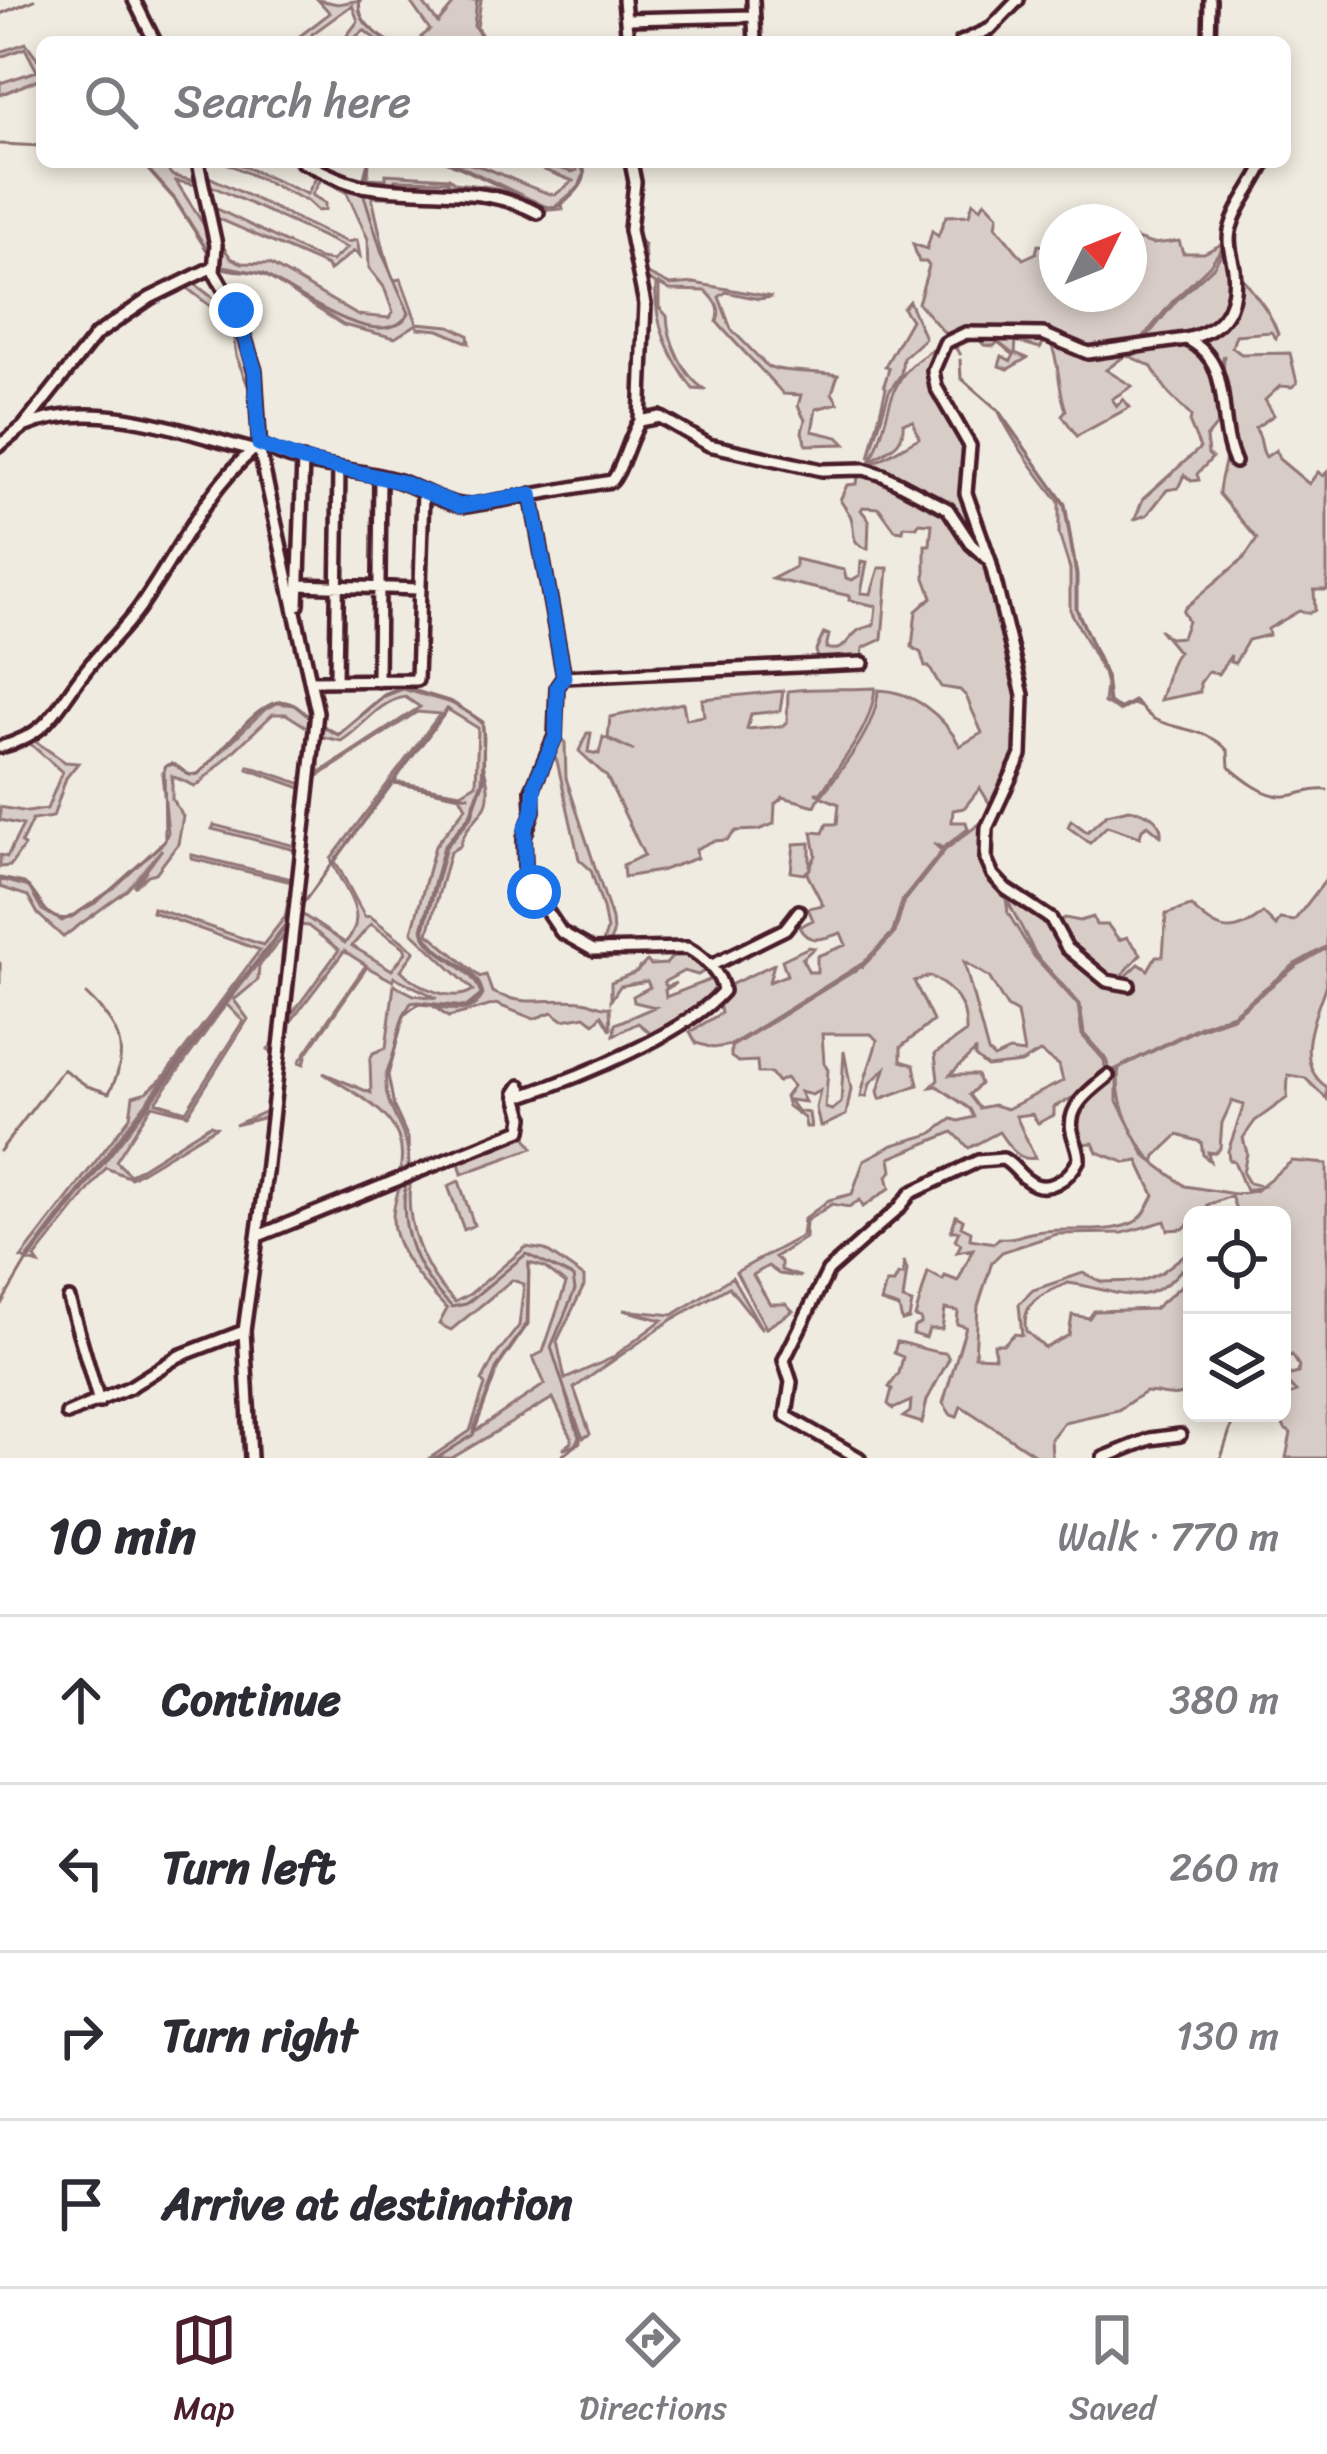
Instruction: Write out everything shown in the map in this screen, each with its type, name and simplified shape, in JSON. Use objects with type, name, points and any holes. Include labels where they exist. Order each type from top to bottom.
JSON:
[{"type":"street","points":[[134,0],[152,36]]},
{"type":"street","points":[[624,0],[627,36]]},
{"type":"street","points":[[753,0],[755,36]]},
{"type":"street","points":[[974,36],[990,29],[1018,0]]},
{"type":"street","points":[[1209,36],[1210,0]]},
{"type":"street","points":[[626,19],[753,16]]},
{"type":"street","points":[[199,168],[216,245],[214,265],[249,349],[258,395],[258,448],[313,681],[316,712],[244,1331],[251,1458]]},
{"type":"street","points":[[316,168],[358,186],[502,196],[538,213]]},
{"type":"street","points":[[632,168],[630,230],[645,304],[640,421]]},
{"type":"street","points":[[1129,985],[1107,981],[1066,948],[1051,919],[1006,889],[986,859],[984,839],[1021,755],[1022,683],[991,561],[966,494],[971,458],[968,439],[934,379],[935,363],[945,343],[966,333],[1051,337],[1088,353],[1186,338],[1219,326],[1231,309],[1235,287],[1228,246],[1232,225],[1262,168]]},
{"type":"street","points":[[0,445],[23,427],[96,335],[150,298],[207,273],[214,265]]},
{"type":"street","points":[[1186,338],[1203,351],[1220,375],[1222,420],[1234,462]]},
{"type":"street","points":[[23,427],[59,416],[112,414],[380,477],[460,506],[615,479],[628,439],[640,421],[649,416],[666,418],[709,445],[831,471],[864,469],[883,475],[948,509],[971,544],[991,561]]},
{"type":"street","points":[[0,747],[46,726],[87,668],[139,609],[215,492],[258,448]]},
{"type":"street","points":[[296,610],[303,460]]},
{"type":"street","points":[[336,680],[339,469]]},
{"type":"street","points":[[378,681],[380,477]]},
{"type":"street","points":[[313,681],[418,679],[423,492]]},
{"type":"street","points":[[258,1236],[521,1130],[520,1086],[525,1095],[596,1071],[686,1020],[723,991],[710,966],[693,950],[680,946],[593,950],[579,945],[562,932],[534,892],[525,866],[525,829],[533,811],[535,783],[556,736],[557,687],[564,677],[531,494]]},
{"type":"street","points":[[299,584],[418,589]]},
{"type":"street","points":[[564,677],[863,663]]},
{"type":"street","points":[[710,966],[784,928],[799,911]]},
{"type":"street","points":[[859,1458],[786,1416],[791,1382],[784,1360],[828,1271],[910,1193],[978,1161],[1003,1159],[1033,1184],[1047,1186],[1063,1180],[1079,1159],[1072,1117],[1083,1096],[1108,1076]]},
{"type":"street","points":[[69,1299],[99,1402]]},
{"type":"street","points":[[67,1414],[99,1402],[179,1356],[244,1331]]},
{"type":"street","points":[[1103,1458],[1150,1439],[1180,1435]]},
{"type":"shaded area","points":[[318,0],[338,4],[360,0],[363,20],[380,36],[364,30],[347,36],[358,21],[352,5],[312,36],[300,36],[330,13]]},
{"type":"shaded area","points":[[409,0],[421,0],[438,23],[457,0],[481,0],[477,28],[482,36],[422,36],[430,30]]},
{"type":"shaded area","points":[[26,43],[36,57],[36,69],[25,48],[0,57],[0,52]]},
{"type":"shaded area","points":[[36,71],[36,80],[0,95],[0,83]]},
{"type":"shaded area","points":[[147,168],[166,168],[173,176],[195,181],[193,168],[197,168],[214,241],[213,259],[175,199]],"holes":[[[176,181],[197,185],[206,228]]]},
{"type":"shaded area","points":[[237,168],[248,168],[307,194],[316,178],[302,168],[358,188],[395,191],[395,197],[372,197],[394,280],[401,279],[417,323],[450,326],[468,335],[469,343],[417,324],[395,338],[343,325],[264,274],[219,265],[217,238],[231,258],[270,264],[357,315],[389,318],[393,312],[384,287],[369,268],[368,239],[347,193],[321,179],[312,195],[325,203],[325,210],[318,211],[307,201]]},
{"type":"shaded area","points":[[367,168],[368,178],[386,179],[386,174],[449,178],[549,208],[465,168],[483,168],[555,195],[573,181],[542,168],[572,172],[582,168],[584,174],[579,187],[556,206],[563,209],[538,211],[495,193],[449,189],[448,181],[363,184]]},
{"type":"shaded area","points":[[203,174],[347,242],[357,240],[360,256],[354,251],[329,271],[327,266],[210,215],[209,205],[320,259],[332,261],[347,248],[205,183]]},
{"type":"shaded area","points":[[985,201],[998,215],[996,226],[1023,259],[1036,253],[1039,245],[1039,312],[1147,312],[1147,242],[1179,241],[1183,253],[1204,253],[1226,242],[1136,346],[1087,351],[1047,333],[949,338],[918,303],[929,266],[919,262],[913,244],[927,249],[932,231],[938,236],[946,216],[969,215],[973,202],[981,208]]},
{"type":"shaded area","points":[[632,231],[644,245],[646,273],[670,285],[694,283],[772,297],[726,292],[719,297],[731,329],[768,367],[838,375],[832,393],[838,403],[816,409],[812,431],[838,437],[845,444],[806,445],[805,420],[798,406],[801,395],[783,394],[733,340],[717,322],[718,309],[710,295],[659,284],[659,307],[667,316],[678,357],[706,390],[693,389],[665,339],[657,312],[656,284],[641,275]]},
{"type":"shaded area","points":[[1227,244],[1233,271],[1229,309],[1201,334],[1141,344],[1176,301],[1214,266]]},
{"type":"shaded area","points":[[1235,265],[1278,334],[1276,338],[1271,332],[1236,335],[1232,347],[1241,354],[1290,353],[1297,383],[1280,386],[1265,400],[1274,415],[1255,428],[1264,453],[1266,457],[1276,450],[1279,459],[1309,484],[1318,472],[1323,476],[1327,472],[1327,590],[1314,590],[1315,610],[1299,611],[1268,629],[1269,635],[1248,640],[1235,663],[1230,662],[1231,655],[1218,674],[1208,672],[1200,692],[1160,700],[1178,652],[1159,629],[1169,638],[1182,637],[1188,621],[1186,607],[1244,558],[1257,539],[1219,494],[1227,451],[1224,355],[1219,371],[1191,339],[1226,326],[1233,309]]},
{"type":"shaded area","points":[[191,281],[235,315],[252,372],[253,398],[236,356],[232,323],[187,288],[139,310]]},
{"type":"shaded area","points":[[909,301],[925,338],[903,358],[869,458],[886,388],[889,369],[885,366],[911,320],[903,308]]},
{"type":"shaded area","points":[[959,336],[1039,336],[1078,353],[1179,340],[1204,354],[1221,388],[1220,421],[1206,438],[1212,458],[1197,474],[1199,480],[1184,475],[1178,488],[1167,490],[1147,515],[1135,519],[1143,499],[1200,448],[1191,416],[1151,366],[1126,355],[1106,370],[1132,386],[1112,399],[1117,406],[1123,399],[1130,407],[1077,436],[1062,415],[1066,410],[1051,344],[1044,342],[1040,348],[1016,341],[1015,353],[1027,358],[1008,369],[999,366],[1002,356],[1011,361],[1014,355],[998,342],[984,345],[977,337],[962,344],[956,341],[961,355],[952,344]]},
{"type":"shaded area","points":[[940,346],[931,371],[968,442],[963,486],[985,553],[939,505],[985,558],[1020,684],[1020,750],[993,809],[980,788],[964,808],[953,810],[952,822],[966,822],[968,829],[943,848],[933,843],[942,851],[902,901],[893,932],[863,963],[731,1045],[713,1048],[696,1043],[690,1032],[721,1013],[718,999],[726,987],[774,964],[769,982],[787,975],[782,960],[809,947],[814,948],[802,959],[809,972],[817,972],[817,956],[846,945],[841,933],[812,939],[799,927],[813,920],[808,908],[823,905],[807,874],[816,855],[812,832],[823,833],[827,824],[837,824],[839,804],[820,796],[815,806],[783,797],[775,804],[774,824],[713,841],[696,849],[697,858],[624,877],[623,865],[644,855],[607,777],[579,751],[591,733],[588,752],[599,754],[603,737],[634,751],[608,738],[610,717],[683,703],[686,719],[704,716],[702,699],[783,691],[780,711],[751,714],[747,729],[782,726],[787,722],[788,691],[875,688],[862,730],[821,793],[815,793],[821,796],[865,733],[878,690],[903,695],[926,707],[960,746],[982,733],[966,696],[960,690],[941,687],[925,667],[921,653],[912,647],[916,611],[932,597],[925,578],[925,545],[930,545],[932,524],[895,530],[879,508],[863,507],[869,520],[868,549],[855,540],[850,515],[840,500],[847,485],[857,484],[858,476],[808,472],[702,446],[801,468],[866,467],[919,438],[913,421],[903,423],[898,442],[870,462],[898,383],[920,358]]},
{"type":"shaded area","points":[[998,410],[1064,504],[1076,575],[1076,609],[1106,677],[1108,702],[1119,709],[1134,701],[1142,708],[1133,704],[1119,711],[1104,703],[1103,673],[1070,610],[1070,569],[1059,534],[1059,502]]},
{"type":"shaded area","points":[[795,559],[844,570],[852,580],[860,575],[861,561],[867,562],[861,593],[871,594],[879,568],[888,568],[882,639],[863,648],[862,660],[818,662],[816,650],[824,633],[829,635],[826,648],[837,649],[859,630],[874,625],[876,606],[772,579],[795,567]]},
{"type":"shaded area","points":[[403,689],[451,703],[482,723],[484,738],[482,781],[470,815],[444,846],[422,929],[433,947],[470,976],[481,995],[466,1007],[411,1003],[404,1014],[386,1077],[389,1101],[409,1158],[407,1171],[399,1175],[402,1155],[392,1125],[368,1102],[323,1073],[371,1093],[370,1060],[373,1053],[386,1048],[394,985],[414,995],[437,998],[367,967],[304,1064],[299,1062],[366,965],[344,951],[283,1032],[339,950],[308,926],[298,925],[299,909],[345,943],[353,932],[352,901],[331,859],[440,714],[417,712],[314,779],[317,724],[338,735],[385,696]],"holes":[[[405,697],[420,707],[319,773],[319,736],[341,741],[395,699]],[[447,709],[478,728],[476,784],[461,793],[395,779]],[[392,782],[460,796],[466,807],[435,846],[412,932],[473,990],[456,995],[436,992],[401,970],[415,951],[370,916],[365,917],[335,861]],[[371,924],[406,952],[392,970],[352,946]]]},
{"type":"shaded area","points":[[277,703],[294,705],[314,721],[291,920],[26,1260],[21,1258],[130,1117],[133,1096],[147,1092],[162,1079],[260,950],[152,912],[153,908],[263,945],[285,917],[292,882],[192,859],[192,855],[292,879],[295,850],[212,829],[214,825],[295,846],[301,788],[248,769],[302,784],[308,728],[286,714],[273,714],[200,783],[195,786],[172,776],[172,799],[183,816],[178,844],[156,873],[134,887],[162,849],[127,890],[63,937],[38,914],[28,896],[0,887],[0,879],[29,887],[42,910],[62,921],[97,902],[164,842],[168,832],[162,774],[166,766],[174,764],[189,775],[198,774]]},
{"type":"shaded area","points":[[556,736],[565,743],[566,778],[612,919],[607,948],[601,948],[607,930],[603,908],[591,870],[579,859],[557,761],[550,750]]},
{"type":"shaded area","points":[[32,739],[65,762],[78,763],[66,778],[53,817],[32,820],[21,843],[24,846],[10,866],[0,867],[0,855],[7,857],[23,825],[0,820],[0,807],[28,812],[47,809],[62,772],[27,741]]},
{"type":"shaded area","points":[[485,772],[485,807],[460,846],[450,852],[428,933],[480,977],[486,975],[492,992],[516,1000],[582,1001],[610,1007],[611,1030],[602,1015],[594,1023],[585,1016],[563,1020],[552,1012],[534,1019],[496,1004],[448,1017],[436,1008],[469,1008],[483,995],[473,975],[436,947],[424,929],[446,847],[472,816]]},
{"type":"shaded area","points":[[1129,809],[1156,820],[1161,836],[1148,825],[1140,837],[1107,826],[1090,843],[1068,827],[1071,820],[1087,832],[1107,814]]},
{"type":"shaded area","points":[[992,814],[983,842],[989,871],[1006,892],[1047,917],[1066,949],[1107,982],[1130,985],[1086,964],[1055,923],[1093,917],[1096,925],[1108,925],[1119,940],[1127,937],[1141,954],[1125,977],[1139,964],[1148,970],[1156,956],[1163,956],[1166,914],[1191,906],[1217,926],[1233,929],[1263,913],[1276,926],[1280,919],[1294,921],[1327,872],[1327,946],[1295,964],[1233,1014],[1110,1072],[1106,1059],[1084,1034],[1080,1005],[1036,955],[1006,898],[1008,913],[1034,956],[1078,1005],[1082,1035],[1104,1060],[1106,1074],[1054,1107],[1054,1115],[1038,1123],[1032,1114],[1016,1116],[1035,1158],[1019,1155],[999,1132],[969,1148],[953,1132],[890,1158],[890,1188],[863,1207],[860,1200],[849,1207],[832,1204],[806,1221],[805,1238],[775,1257],[781,1270],[801,1277],[779,1274],[768,1266],[753,1275],[770,1304],[786,1304],[793,1311],[766,1328],[736,1272],[802,1236],[804,1219],[829,1200],[852,1194],[864,1160],[931,1134],[952,1119],[974,1117],[970,1109],[937,1086],[931,1087],[938,1080],[935,1054],[966,1032],[966,1022],[961,1005],[946,986],[930,976],[914,981],[933,1021],[901,1047],[901,1061],[914,1065],[918,1085],[880,1099],[885,1069],[870,1083],[867,1096],[861,1097],[877,1040],[871,1034],[822,1034],[828,1070],[825,1108],[832,1110],[841,1103],[844,1051],[851,1089],[846,1115],[823,1126],[816,1108],[820,1090],[812,1095],[800,1092],[805,1102],[789,1100],[797,1111],[809,1113],[811,1127],[806,1127],[804,1118],[788,1106],[785,1097],[793,1086],[786,1078],[778,1082],[771,1073],[758,1073],[757,1061],[738,1062],[731,1057],[731,1047],[864,965],[895,933],[904,902],[945,850]],"holes":[[[964,962],[989,977],[1007,1007],[1017,1013],[1024,1053],[1009,1051],[994,1058],[988,1052]],[[975,1051],[987,1067],[1021,1063],[1040,1052],[1059,1065],[1063,1081],[1007,1109],[979,1108],[969,1095],[980,1084],[977,1075],[950,1075]]]},
{"type":"shaded area","points":[[810,843],[810,869],[804,874],[791,872],[794,844]]},
{"type":"shaded area","points":[[290,922],[270,1116],[235,1125],[266,1111],[274,1054],[268,1049],[274,1043],[284,936],[259,966],[258,980],[234,1000],[248,1019],[188,1114],[152,1105],[116,1161],[130,1175],[210,1125],[216,1127],[131,1178],[106,1168],[35,1258],[39,1264],[28,1261],[218,1015],[156,1102],[186,1111],[243,1021],[226,1004]]},
{"type":"shaded area","points":[[680,948],[709,968],[698,975],[684,971],[664,982],[666,987],[676,983],[665,990],[666,997],[717,977],[720,993],[653,1035],[638,1023],[614,1035],[615,1024],[655,1007],[634,1002],[633,996],[650,987],[647,981],[620,986],[611,1000],[611,982],[636,972],[647,961],[666,964]]},
{"type":"shaded area","points":[[1327,948],[1325,987],[1308,1053],[1316,1077],[1327,1087],[1327,1099],[1305,1078],[1288,1075],[1287,1098],[1255,1121],[1243,1138],[1247,1153],[1243,1173],[1249,1183],[1262,1186],[1246,1191],[1234,1161],[1229,1160],[1244,1105],[1232,1101],[1222,1123],[1220,1148],[1208,1152],[1210,1161],[1203,1155],[1201,1142],[1178,1135],[1154,1162],[1126,1119],[1119,1068],[1233,1017],[1296,966]]},
{"type":"shaded area","points":[[1117,1071],[1117,1101],[1145,1156],[1185,1186],[1235,1194],[1255,1191],[1292,1161],[1327,1164],[1327,1458],[1286,1458],[1291,1433],[1282,1422],[1291,1422],[1291,1394],[1296,1392],[1291,1375],[1298,1373],[1299,1366],[1291,1356],[1291,1206],[1235,1206],[1231,1196],[1207,1206],[1183,1206],[1183,1229],[1168,1230],[1165,1221],[1123,1233],[1057,1234],[1002,1252],[992,1262],[978,1306],[975,1356],[995,1357],[994,1344],[1022,1335],[1019,1304],[1033,1290],[1083,1273],[1102,1282],[1142,1281],[1183,1256],[1183,1272],[1154,1291],[1128,1295],[1068,1283],[1031,1305],[1025,1321],[1026,1331],[1045,1348],[1069,1335],[1072,1315],[1089,1318],[1094,1311],[1154,1309],[1183,1284],[1183,1393],[1145,1392],[1118,1410],[1064,1422],[1051,1439],[1052,1458],[1040,1458],[961,1406],[957,1417],[951,1415],[943,1403],[966,1327],[957,1324],[958,1311],[945,1309],[942,1329],[929,1329],[926,1338],[913,1334],[921,1324],[915,1317],[928,1272],[958,1281],[973,1249],[957,1252],[959,1231],[951,1231],[956,1216],[971,1231],[970,1239],[994,1243],[1039,1231],[1130,1224],[1142,1216],[1154,1195],[1138,1161],[1126,1163],[1097,1152],[1093,1143],[1079,1144],[1072,1125],[1084,1097]]},
{"type":"shaded area","points":[[523,1133],[533,1148],[462,1174],[458,1159]]},
{"type":"shaded area","points":[[411,1178],[410,1211],[425,1260],[455,1302],[526,1247],[545,1250],[584,1277],[557,1341],[565,1379],[612,1358],[662,1320],[623,1310],[673,1315],[732,1277],[762,1329],[729,1287],[671,1320],[574,1388],[590,1434],[583,1438],[565,1392],[579,1437],[575,1445],[563,1449],[571,1436],[553,1398],[452,1458],[430,1458],[470,1431],[485,1385],[482,1381],[519,1326],[524,1284],[512,1280],[451,1330],[439,1324],[447,1309],[412,1267],[394,1230],[401,1179]],"holes":[[[529,1263],[544,1267],[566,1284],[543,1352],[533,1357],[545,1384],[474,1429],[497,1367],[527,1323]]]},
{"type":"shaded area","points":[[459,1181],[474,1225],[464,1230],[448,1186]]},
{"type":"shaded area","points":[[904,1261],[903,1300],[912,1303],[909,1319],[902,1321],[899,1308],[881,1302],[886,1283],[903,1275]]},
{"type":"shaded area","points":[[897,1342],[946,1353],[949,1359],[927,1400],[922,1423],[903,1417],[910,1412],[911,1401],[893,1409],[888,1404],[889,1387],[903,1357],[894,1353]]},
{"type":"waterway","points":[[0,14],[34,0]]},
{"type":"waterway","points":[[360,0],[364,19],[381,36]]},
{"type":"waterway","points":[[477,0],[474,26],[481,36]]},
{"type":"waterway","points":[[0,144],[36,146]]},
{"type":"waterway","points":[[146,168],[174,199],[211,257]]},
{"type":"waterway","points":[[363,182],[366,168]]},
{"type":"waterway","points":[[460,168],[547,207],[568,200],[581,185],[583,168]]},
{"type":"waterway","points":[[220,267],[266,276],[361,325],[397,325],[409,313],[382,253],[362,189]]},
{"type":"waterway","points":[[960,360],[961,378],[998,410],[1065,504],[1077,575],[1077,609],[1106,676],[1109,702],[1122,709],[1134,701],[1156,720],[1213,738],[1228,751],[1229,767],[1271,794],[1327,790]]},
{"type":"waterway","points":[[320,724],[338,734],[384,695],[403,687],[452,702],[483,722],[484,781],[471,815],[445,846],[423,929],[434,947],[472,975],[482,995],[467,1008],[418,1004],[404,1015],[388,1075],[394,1107],[408,1138],[409,1170]]},
{"type":"waterway","points":[[0,878],[24,883],[48,913],[70,918],[114,888],[165,840],[164,767],[172,763],[189,775],[198,774],[247,722],[277,702],[292,704],[311,719]]},
{"type":"waterway","points":[[298,910],[448,709]]},
{"type":"waterway","points":[[394,783],[469,796]]},
{"type":"waterway","points":[[0,1306],[26,1262],[288,921]]},
{"type":"waterway","points":[[0,963],[0,983]]},
{"type":"waterway","points":[[0,1151],[63,1069],[87,1086],[109,1093],[120,1064],[119,1039],[86,994]]},
{"type":"waterway","points":[[406,1180],[405,1216],[412,1249],[428,1280],[452,1307],[466,1304],[526,1254],[573,1277],[575,1290],[551,1347],[580,1442],[559,1458]]},
{"type":"waterway","points":[[437,1458],[473,1435],[498,1367],[528,1324],[529,1263]]},
{"type":"waterway","points":[[1221,1458],[1231,1422]]},
{"type":"route","points":[[236,310],[255,371],[259,444],[303,460],[401,482],[460,506],[531,494],[564,677],[557,687],[556,736],[535,783],[533,811],[525,829],[525,866],[534,892]]}]
